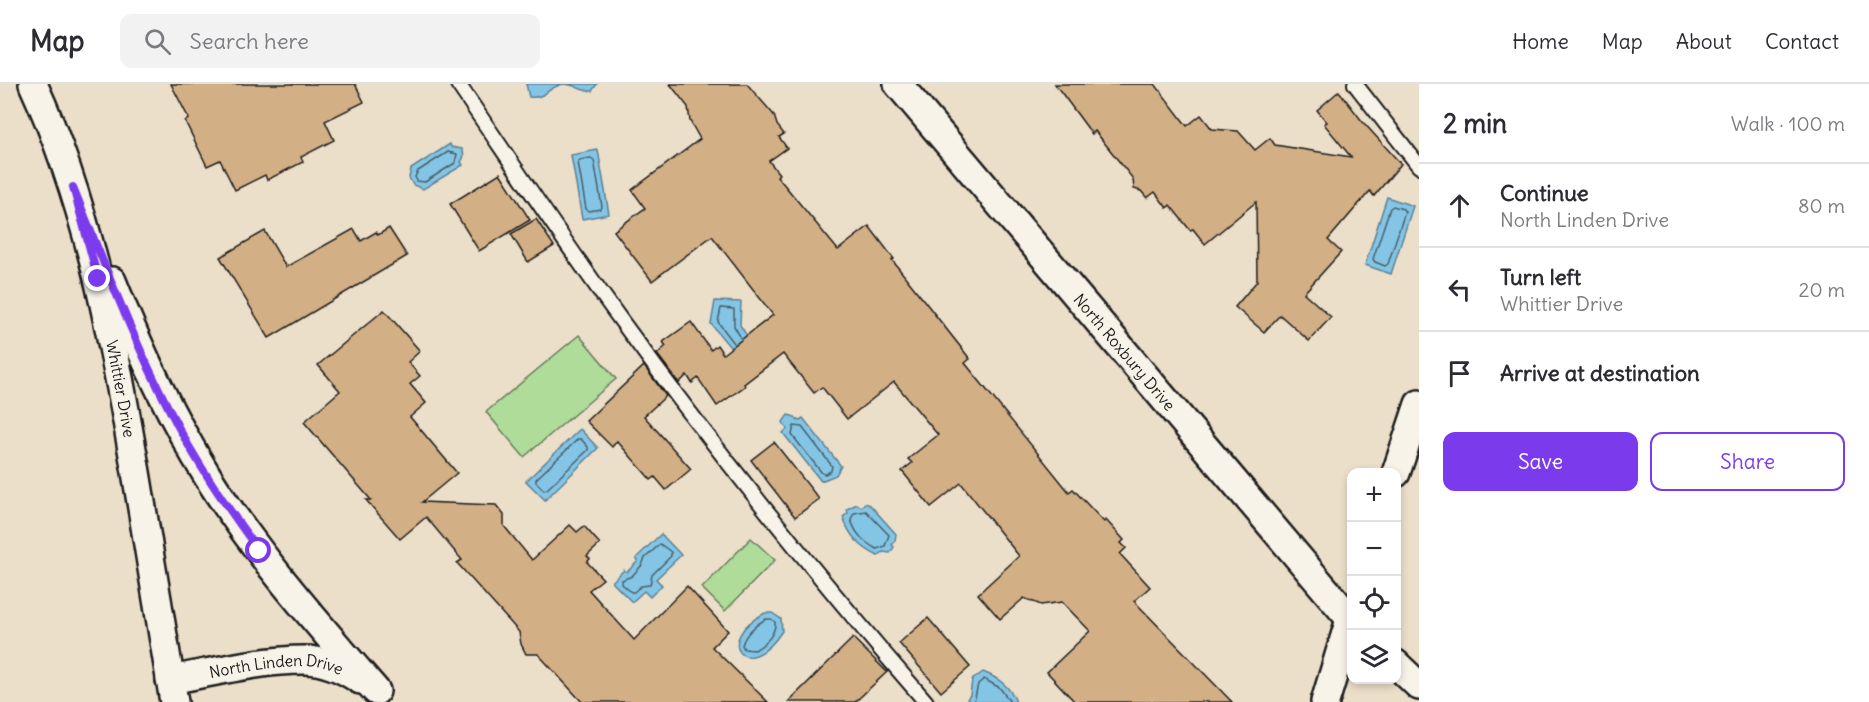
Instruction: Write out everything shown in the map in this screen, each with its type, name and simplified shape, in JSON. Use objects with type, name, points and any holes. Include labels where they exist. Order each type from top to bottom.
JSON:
[{"type":"street","name":"Whittier Drive","points":[[33,84],[73,187],[98,279],[122,391],[172,691]]},
{"type":"street","name":"North Roxbury Drive","points":[[898,84],[1347,613]]},
{"type":"street","name":"North Linden Drive","points":[[73,187],[138,345],[172,415],[208,477],[281,581],[381,697]]},
{"type":"street","points":[[1398,468],[1419,404]]},
{"type":"street","points":[[1325,702],[1347,630]]},
{"type":"street","name":"North Linden Drive","points":[[172,691],[267,663],[306,660],[343,669],[381,697]]},
{"type":"street","points":[[1401,669],[1419,686]]},
{"type":"lane","points":[[458,84],[620,318],[709,437],[802,556],[926,702]]},
{"type":"lane","points":[[1355,84],[1419,166]]},
{"type":"green space","points":[[579,335],[616,379],[524,457],[486,412]]},
{"type":"green space","points":[[751,538],[775,560],[725,611],[702,588]]},
{"type":"water","points":[[526,84],[564,84],[540,96],[529,97]]},
{"type":"water","points":[[564,84],[597,84],[592,91]]},
{"type":"water","points":[[450,144],[451,147],[462,149],[464,156],[461,162],[463,165],[423,189],[413,185],[409,178],[411,169]]},
{"type":"water","points":[[598,150],[609,214],[582,219],[571,155]]},
{"type":"water","points":[[1387,197],[1413,206],[1391,274],[1365,265]]},
{"type":"water","points":[[715,301],[741,302],[740,325],[757,351],[743,363],[711,324]]},
{"type":"water","points":[[788,415],[795,417],[798,421],[803,418],[841,466],[836,475],[821,481],[783,433],[787,429],[783,422]]},
{"type":"water","points":[[580,429],[598,448],[545,500],[526,481]]},
{"type":"water","points":[[865,503],[870,505],[896,534],[892,544],[894,547],[890,553],[883,552],[878,556],[872,553],[861,545],[848,530],[843,517],[848,513],[847,509],[857,504],[861,507]]},
{"type":"water","points":[[661,534],[681,555],[656,579],[662,585],[650,597],[644,591],[632,602],[612,582],[624,570],[627,572],[638,561],[636,558]]},
{"type":"water","points":[[765,613],[772,613],[781,619],[782,631],[769,647],[757,655],[747,656],[740,652],[737,645],[740,635],[749,624]]},
{"type":"water","points":[[983,672],[1003,683],[1016,702],[970,702],[967,699],[970,695],[972,680]]},
{"type":"building","points":[[171,84],[355,84],[364,102],[325,121],[334,140],[301,157],[303,162],[267,180],[265,175],[235,190],[220,160],[207,166],[185,121],[189,119]]},
{"type":"building","points":[[670,84],[747,84],[774,115],[777,125],[784,134],[779,137],[787,148],[769,161],[779,174],[777,176],[838,250],[869,226],[894,259],[892,260],[970,359],[965,363],[1069,492],[1073,489],[1124,540],[1121,543],[1126,548],[1120,554],[1150,587],[1134,601],[1232,702],[1075,702],[1047,672],[1090,631],[1062,602],[1041,605],[1024,598],[1000,619],[978,594],[1019,556],[961,483],[931,507],[902,471],[912,463],[908,459],[938,435],[894,382],[847,419],[822,387],[814,393],[783,354],[717,406],[698,378],[692,383],[687,375],[679,383],[657,354],[666,346],[663,342],[691,322],[711,350],[717,345],[723,354],[773,315],[712,236],[652,281],[614,231],[645,208],[632,190],[700,139],[690,121],[688,107]]},
{"type":"building","points":[[1055,84],[1155,84],[1187,126],[1201,115],[1212,129],[1238,131],[1255,150],[1270,138],[1275,145],[1351,157],[1324,124],[1327,122],[1317,110],[1339,91],[1362,121],[1401,164],[1374,196],[1370,191],[1328,240],[1341,252],[1304,293],[1331,317],[1309,341],[1280,315],[1264,332],[1235,307],[1257,281],[1256,202],[1205,244],[1193,229],[1190,230],[1170,205],[1167,208],[1155,192],[1147,198],[1141,191],[1134,189],[1133,179],[1095,131],[1092,134]]},
{"type":"building","points":[[500,173],[530,220],[479,251],[450,204]]},
{"type":"building","points":[[536,219],[554,246],[528,262],[511,234]]},
{"type":"building","points":[[389,228],[407,256],[269,338],[220,257],[265,231],[286,267],[354,229],[361,241],[376,232],[378,235]]},
{"type":"building","points":[[384,310],[420,351],[408,362],[420,376],[410,384],[426,403],[410,417],[457,473],[422,502],[496,505],[504,515],[504,526],[532,560],[570,525],[577,532],[584,526],[600,544],[587,556],[590,559],[587,562],[603,579],[589,590],[634,640],[687,586],[728,631],[712,647],[768,702],[582,702],[538,654],[526,654],[519,632],[457,563],[462,560],[426,517],[400,539],[366,500],[371,500],[304,422],[340,391],[318,365]]},
{"type":"building","points":[[644,366],[666,396],[644,416],[691,469],[666,490],[655,477],[651,480],[617,441],[612,447],[586,421]]},
{"type":"building","points":[[774,442],[819,499],[795,517],[751,460]]},
{"type":"building","points":[[928,618],[970,667],[941,692],[899,643]]},
{"type":"building","points":[[853,638],[887,672],[855,702],[788,702]]},
{"type":"route","points":[[98,279],[73,187],[138,345],[172,415],[208,477],[259,551]]}]
